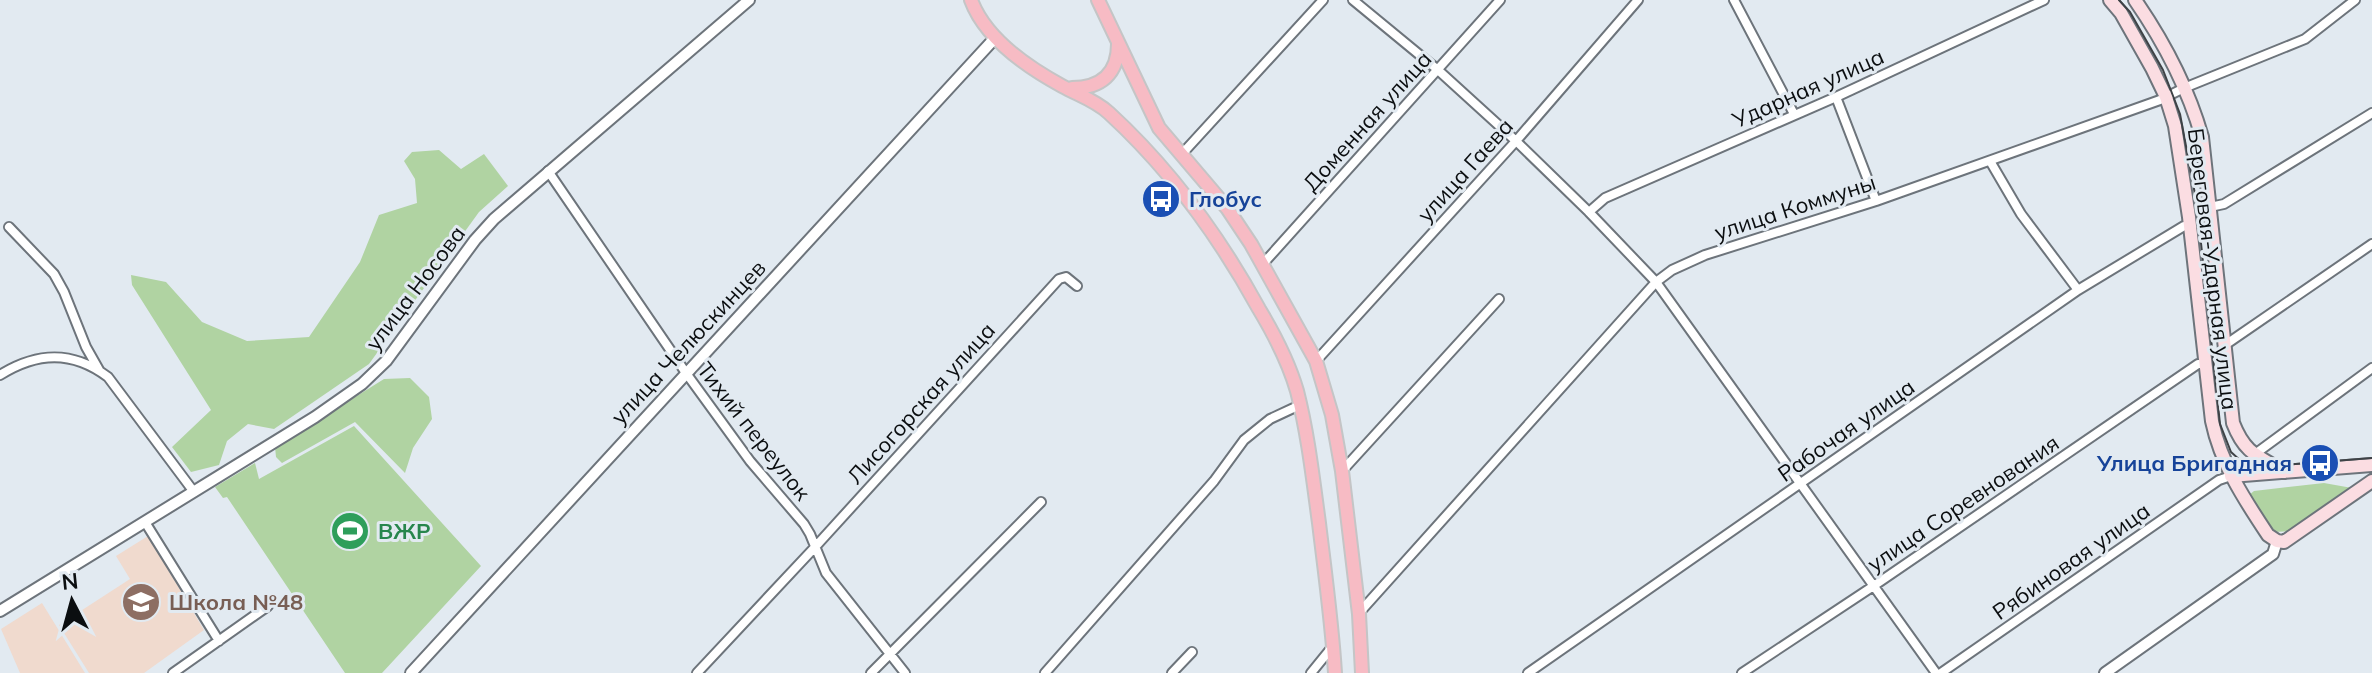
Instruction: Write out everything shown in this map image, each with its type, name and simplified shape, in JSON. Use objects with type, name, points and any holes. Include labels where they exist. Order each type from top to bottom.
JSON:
[{"type":"main road","points":[[971,0],[995,38],[1040,73],[1098,103],[1118,121],[1205,220],[1269,326],[1290,372],[1309,450],[1335,673]]},
{"type":"main road","points":[[1098,0],[1159,128],[1227,208],[1316,361],[1332,415],[1342,471],[1359,614],[1362,673]]},
{"type":"main road","name":"Береговая-Ударная улица","points":[[2110,0],[2121,13],[2166,97],[2175,126],[2191,226],[2204,364],[2216,439],[2226,478],[2268,535],[2277,541]]},
{"type":"main road","name":"Береговая-Ударная улица","points":[[2135,0],[2172,60],[2202,137],[2233,423],[2241,442],[2285,472]]},
{"type":"main road","points":[[1065,88],[1097,85],[1118,57],[1118,43]]},
{"type":"main road","points":[[2226,478],[2372,465]]},
{"type":"main road","points":[[2277,541],[2292,538],[2372,481]]},
{"type":"main road","points":[[1333,640],[1360,630]]},
{"type":"street","name":"улица Носова","points":[[0,611],[315,417],[376,372],[494,219],[749,0]]},
{"type":"street","points":[[1181,155],[1323,0]]},
{"type":"street","points":[[1353,0],[1438,70],[1516,141],[1656,282],[1938,673]]},
{"type":"street","name":"Доменная улица","points":[[1262,265],[1500,0]]},
{"type":"street","name":"улица Гаева","points":[[1316,361],[1516,141],[1638,0]]},
{"type":"street","points":[[1734,0],[1794,114]]},
{"type":"street","name":"Ударная улица","points":[[1589,212],[1605,198],[1836,97],[2044,0]]},
{"type":"street","name":"улица Коммуны","points":[[1359,614],[1656,282],[1672,270],[1705,255],[1876,201],[2166,97],[2305,39],[2355,0]]},
{"type":"street","name":"улица Челюскинцев","points":[[411,673],[995,38]]},
{"type":"street","points":[[1836,97],[1876,201]]},
{"type":"street","points":[[2210,207],[2227,202],[2372,113]]},
{"type":"street","points":[[1990,161],[2021,214],[2078,290]]},
{"type":"street","name":"Тихий переулок","points":[[548,171],[686,373],[750,461],[804,524],[826,573],[905,673]]},
{"type":"street","name":"Рабочая улица","points":[[1528,673],[2078,290],[2184,226],[2191,226]]},
{"type":"street","points":[[9,227],[54,274],[99,370]]},
{"type":"street","points":[[2225,345],[2372,244]]},
{"type":"street","name":"Лисогорская улица","points":[[697,673],[1061,277],[1066,277],[1077,286]]},
{"type":"street","points":[[1342,471],[1499,299]]},
{"type":"street","points":[[0,375],[17,364],[50,357],[77,361],[99,370],[108,377],[194,492]]},
{"type":"street","name":"улица Соревнования","points":[[1742,673],[2198,364],[2204,364]]},
{"type":"street","points":[[2255,454],[2372,368]]},
{"type":"street","points":[[1045,673],[1214,481],[1244,440],[1270,419],[1300,405]]},
{"type":"street","name":"Рябиновая улица","points":[[1938,673],[2226,478]]},
{"type":"street","points":[[871,673],[1041,502]]},
{"type":"street","points":[[145,522],[219,641]]},
{"type":"street","points":[[2105,673],[2273,554],[2277,541]]},
{"type":"street","points":[[173,673],[268,606]]},
{"type":"street","points":[[1311,673],[1333,640]]},
{"type":"street","points":[[1172,673],[1192,652]]},
{"type":"shaded area","name":"Школа №48","points":[[148,536],[204,630],[144,673],[89,673],[59,625],[130,579],[116,556]]},
{"type":"shaded area","points":[[42,603],[85,673],[20,673],[1,629]]},
{"type":"green space","points":[[439,150],[461,169],[484,154],[508,186],[479,212],[369,364],[274,429],[248,424],[227,441],[219,465],[191,472],[172,447],[211,410],[132,285],[131,275],[166,282],[202,322],[247,341],[309,337],[360,262],[379,215],[417,203],[415,179],[404,161],[412,152]]},
{"type":"green space","points":[[410,378],[429,397],[432,419],[413,448],[405,473],[355,422],[282,463],[276,457],[275,447],[384,379]]},
{"type":"green space","name":"ВЖР","points":[[354,426],[481,566],[382,673],[345,673],[227,497],[223,498],[215,487],[255,463],[259,479]]},
{"type":"green space","points":[[2324,483],[2352,488],[2292,531],[2274,532],[2249,495],[2254,491]]},
{"type":"tram line","points":[[2119,0],[2130,12],[2163,70],[2180,114],[2197,205],[2220,424],[2231,452],[2241,461],[2258,467],[2372,458]]},
{"type":"place","name":"Глобус","points":[[1161,199]]},
{"type":"place","name":"Улица Бригадная","points":[[2320,463]]},
{"type":"place","name":"ВЖР","points":[[350,531]]},
{"type":"place","name":"Школа №48","points":[[141,602]]}]
